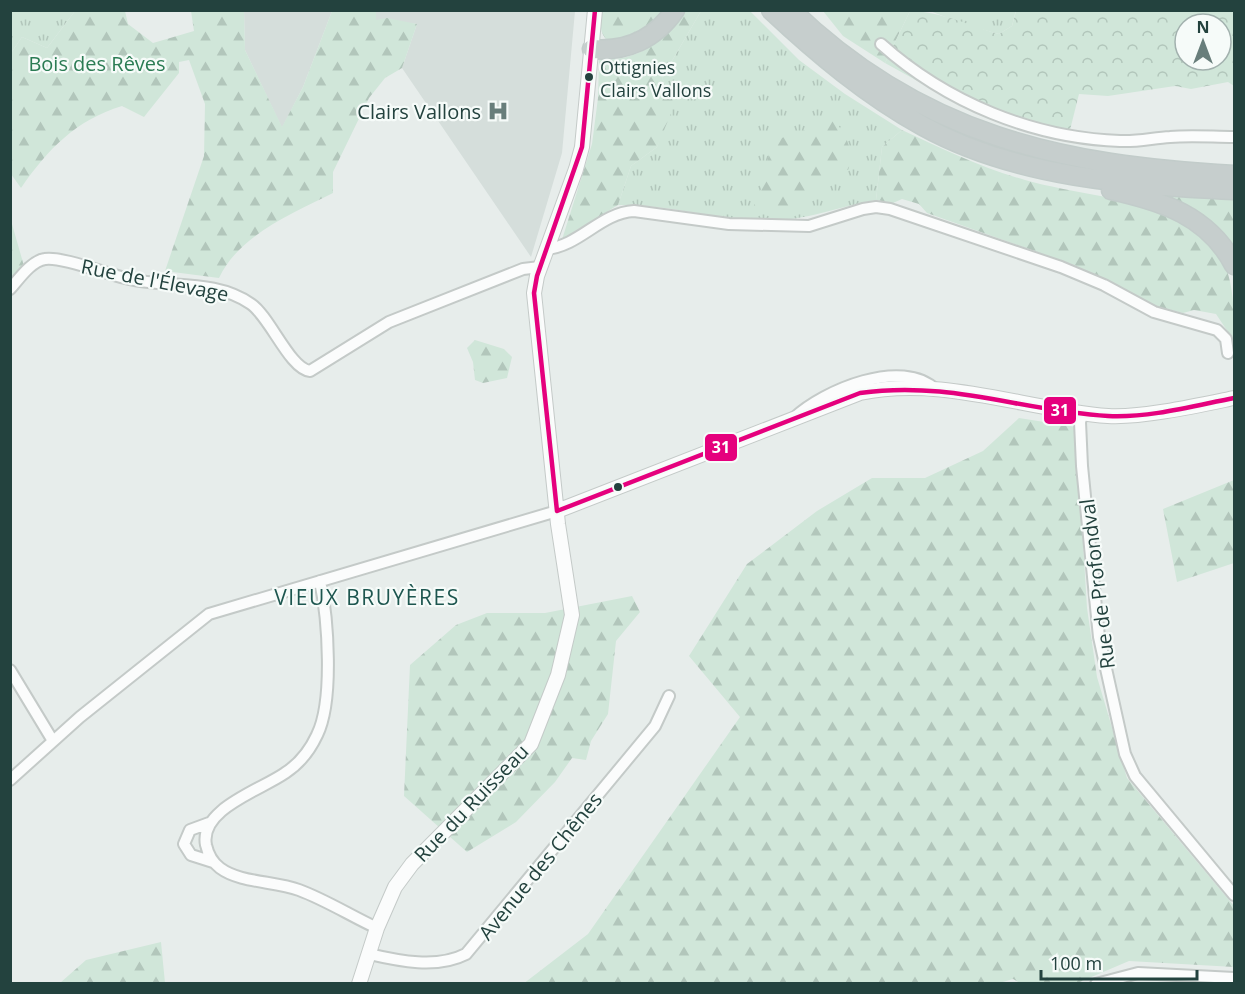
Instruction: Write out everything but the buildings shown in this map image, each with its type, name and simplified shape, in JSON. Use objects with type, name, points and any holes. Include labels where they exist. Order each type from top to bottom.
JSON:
[{"type":"highway","points":[[592,49],[624,48],[640,41],[656,32],[675,10]]},
{"type":"highway","points":[[771,10],[924,127],[982,151],[1047,170],[1138,184],[1234,190]]},
{"type":"highway","points":[[791,10],[834,57]]},
{"type":"highway","points":[[849,69],[882,83],[936,113],[1006,141],[1088,161],[1140,168],[1234,175]]},
{"type":"highway","points":[[1047,170],[1068,181],[1148,199],[1184,213],[1215,235],[1234,266]]},
{"type":"street","name":"Rue du Ruisseau","points":[[359,984],[377,928],[395,887],[412,864],[531,744],[558,675],[572,615],[557,511],[534,293],[540,267],[576,170],[582,147],[595,10]]},
{"type":"street","points":[[881,44],[922,77],[959,99],[996,115],[1040,129],[1120,141],[1171,136],[1234,137]]},
{"type":"street","points":[[546,249],[570,242],[611,215],[621,212],[634,211],[729,224],[809,226],[876,207],[1050,263],[1104,285],[1155,312],[1217,330],[1226,339],[1228,353]]},
{"type":"street","name":"Rue de l'Élevage","points":[[10,289],[33,265],[48,258],[142,282],[223,291],[246,301],[259,310],[297,365],[310,371],[389,322],[523,269],[540,267]]},
{"type":"street","points":[[10,780],[53,741],[205,616],[557,511],[860,393],[885,388],[936,390],[1111,416],[1234,398]]},
{"type":"street","points":[[1171,409],[1234,388]]},
{"type":"street","name":"Rue de Profondval","points":[[1083,413],[1080,422],[1082,466],[1096,610],[1125,754],[1135,776],[1234,895]]},
{"type":"street","points":[[320,581],[327,687],[325,711],[319,733],[301,759],[286,773],[222,810],[209,823],[190,830],[184,844],[191,855],[213,862],[231,874],[299,890],[377,928]]},
{"type":"street","points":[[10,670],[53,741]]},
{"type":"street","name":"Avenue des Chênes","points":[[369,954],[389,959],[440,963],[466,954],[655,726],[669,696]]},
{"type":"street","points":[[209,823],[205,842],[213,862]]},
{"type":"street","points":[[1096,984],[1138,972],[1234,978]]},
{"type":"shaded area","name":"Clairs Vallons","points":[[244,11],[332,11],[303,87],[282,128],[245,50]]},
{"type":"shaded area","name":"Clairs Vallons","points":[[376,11],[575,11],[562,153],[531,257],[402,68],[417,24],[376,20]]},
{"type":"green space","points":[[1016,10],[1012,26],[999,34],[966,25],[930,11]]},
{"type":"green space","points":[[11,11],[75,11],[47,48],[22,37],[11,53]]},
{"type":"green space","name":"Bois des Rêves","points":[[75,11],[125,11],[128,24],[153,43],[194,31],[191,11],[244,11],[245,50],[282,127],[303,87],[332,11],[376,11],[376,20],[387,18],[417,24],[402,68],[385,78],[369,98],[333,172],[333,193],[285,217],[253,237],[228,263],[219,278],[165,271],[204,156],[205,104],[189,60],[179,62],[179,73],[144,117],[122,106],[106,112],[91,119],[64,138],[21,188],[11,174],[11,53],[22,37],[47,48]]},
{"type":"green space","points":[[601,11],[666,11],[637,37],[616,43],[605,38],[602,33]]},
{"type":"green space","points":[[682,11],[701,11],[662,78],[673,98],[672,111],[657,147],[631,166],[618,205],[575,231],[560,246],[592,144],[598,98],[599,60],[627,57],[648,48]]},
{"type":"green space","points":[[701,11],[750,11],[799,60],[845,94],[902,130],[882,147],[876,200],[809,216],[768,221],[637,205],[618,205],[631,166],[657,147],[673,98],[662,78]]},
{"type":"green space","points":[[823,11],[910,11],[885,63],[843,36]]},
{"type":"green space","points":[[910,11],[944,16],[999,34],[1012,26],[1016,11],[1234,11],[1234,86],[1228,82],[1191,89],[1175,86],[1108,96],[1079,94],[1068,138],[1011,125],[970,110],[885,63]]},
{"type":"green space","points":[[819,121],[835,121],[845,135],[853,157],[848,170],[839,164],[825,173],[800,206],[776,211],[753,208],[761,189],[772,141],[809,129]]},
{"type":"green space","points":[[902,130],[993,170],[1048,186],[1153,209],[1177,219],[1198,232],[1222,258],[1230,281],[1234,341],[1216,314],[1194,310],[1183,313],[1155,306],[1074,265],[927,213],[919,204],[902,199],[893,203],[876,200],[882,147]]},
{"type":"green space","points":[[1156,192],[1234,198],[1234,252],[1211,221]]},
{"type":"green space","points":[[10,217],[24,266],[10,281]]},
{"type":"green space","points":[[475,340],[504,349],[512,357],[507,378],[483,383],[475,380],[473,362],[467,348]]},
{"type":"green space","points":[[1019,418],[1076,427],[1087,608],[1097,677],[1127,778],[1234,906],[1234,967],[1129,961],[1075,984],[1020,983],[1013,979],[996,984],[523,984],[588,934],[740,717],[689,656],[747,564],[817,511],[872,478],[925,478],[983,451]]},
{"type":"green space","points":[[1234,480],[1234,563],[1177,582],[1163,509]]},
{"type":"green space","points":[[632,596],[640,612],[616,641],[608,714],[591,741],[586,760],[572,758],[555,782],[516,822],[467,852],[404,796],[410,665],[456,625],[487,613],[545,613]]},
{"type":"green space","points":[[161,942],[165,983],[60,983],[86,960]]},
{"type":"transit line","name":"31","points":[[557,511],[534,293],[537,276],[582,147],[595,10]]},
{"type":"transit line","name":"31","points":[[557,511],[860,393],[924,390],[1108,416],[1156,413],[1234,398]]},
{"type":"place","name":"Ottignies Clairs Vallons","points":[[589,77]]},
{"type":"place","name":"Clairs Vallons","points":[[498,111]]},
{"type":"district","name":"VIEUX BRUYÈRES","points":[[367,597]]}]
